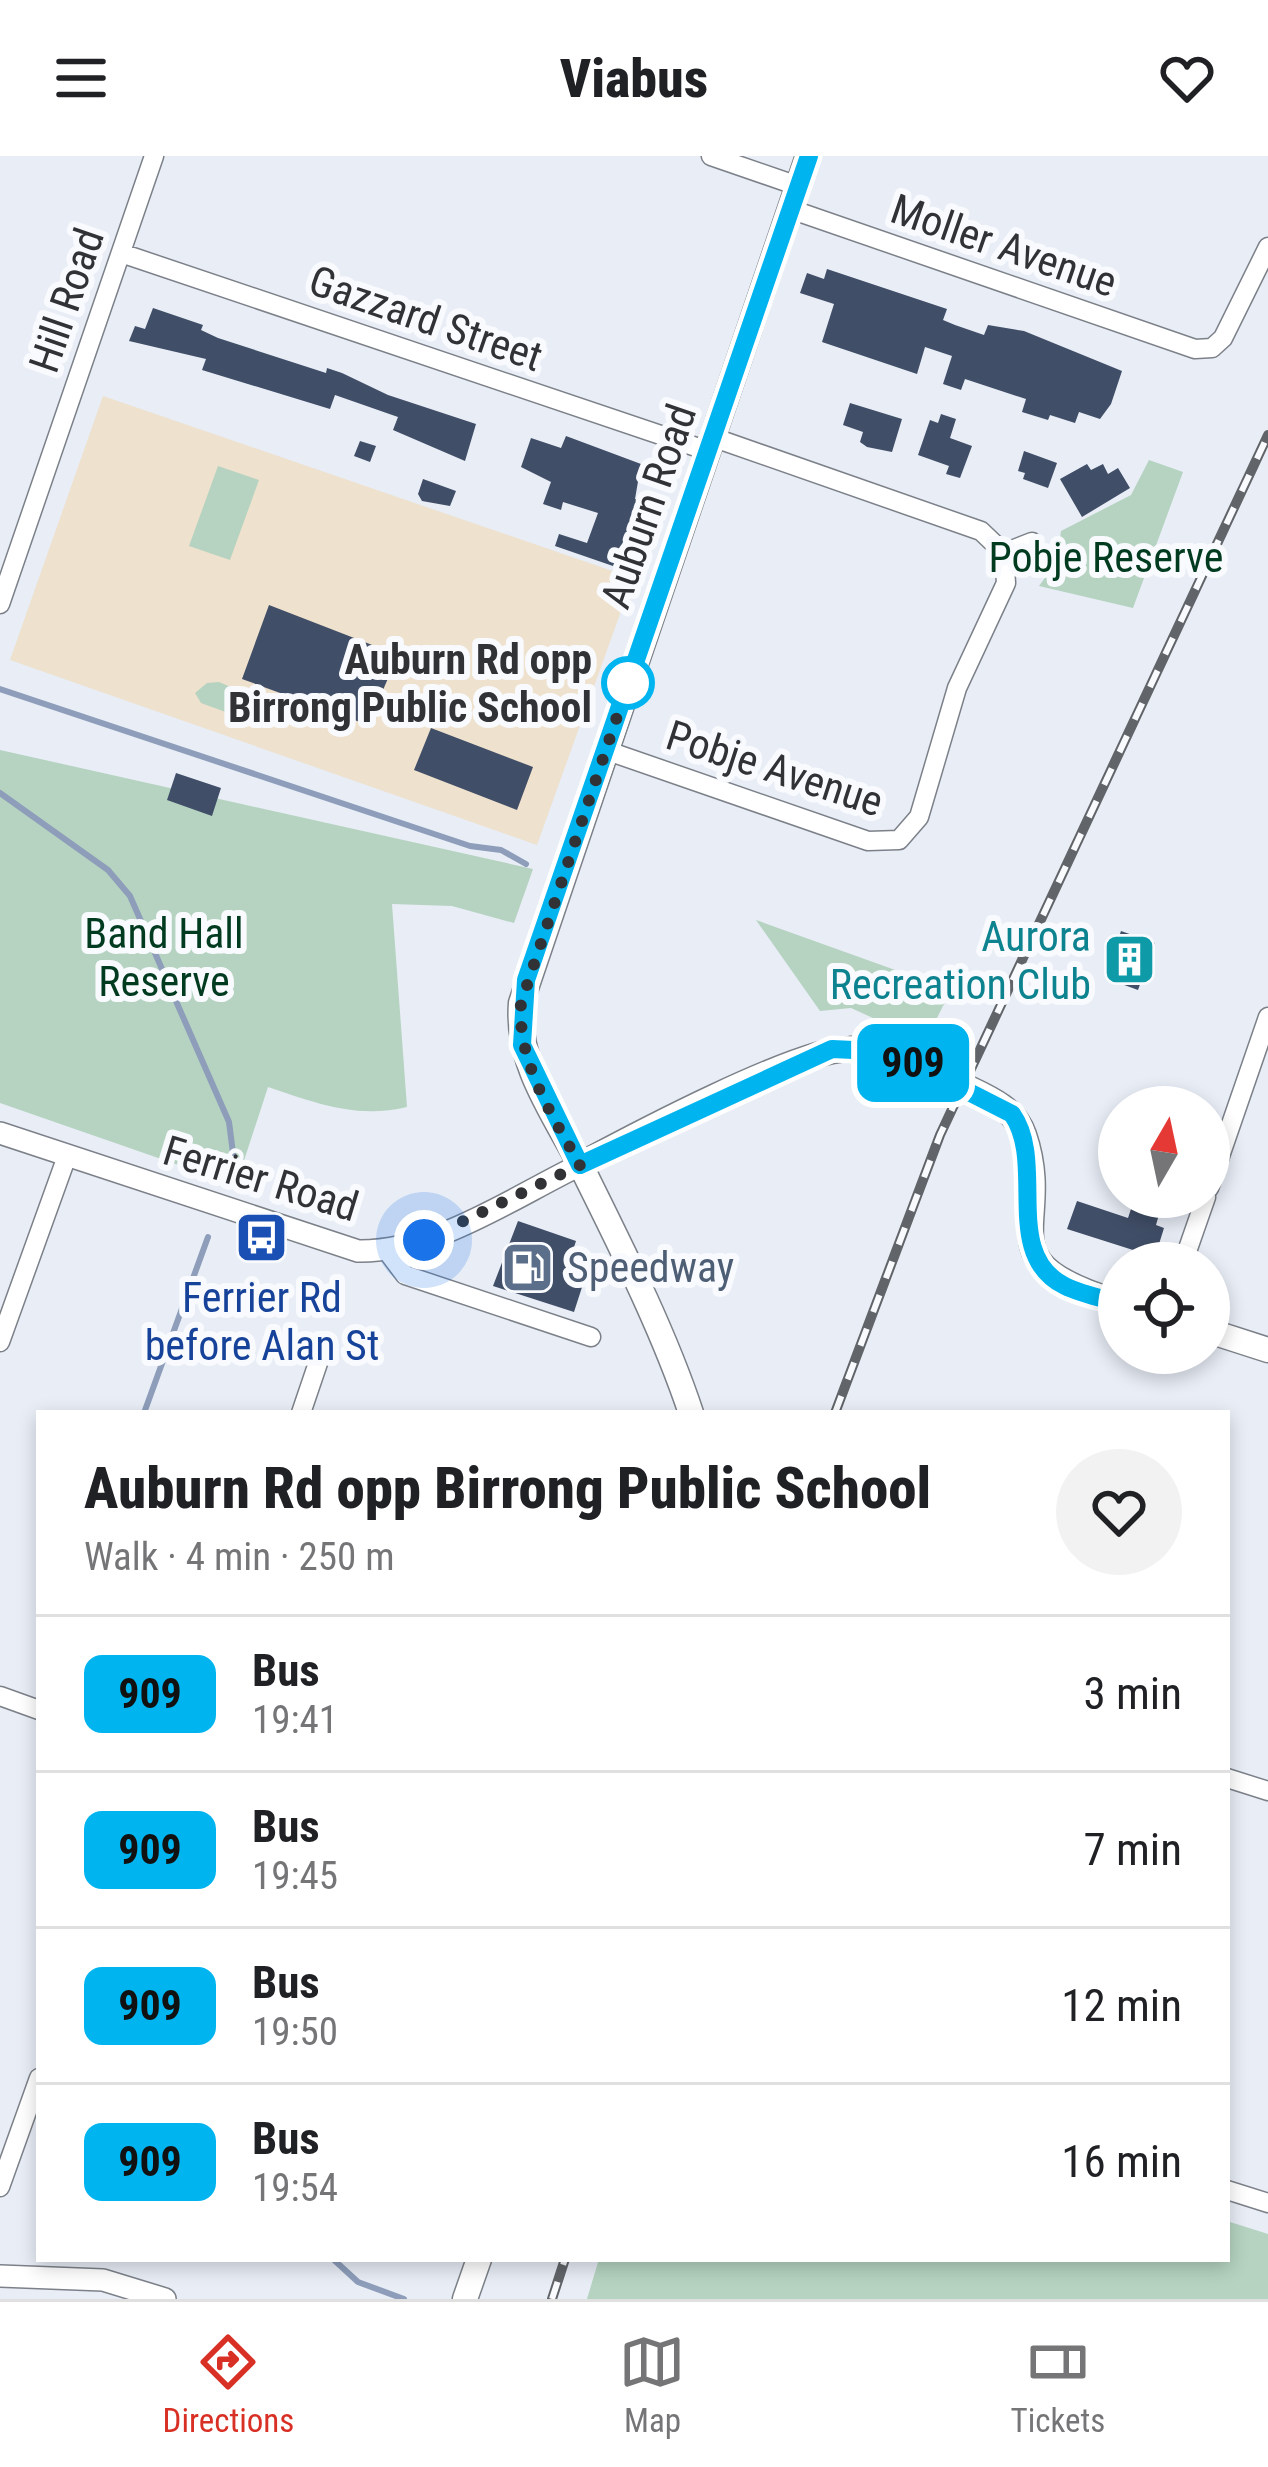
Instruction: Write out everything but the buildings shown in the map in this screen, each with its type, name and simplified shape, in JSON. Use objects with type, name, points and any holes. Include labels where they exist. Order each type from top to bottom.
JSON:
[{"type":"main road","name":"Auburn Road","points":[[690,1410],[580,1165],[532,1073],[519,1024],[526,980],[808,156]]},
{"type":"main road","name":"Ferrier Road","points":[[580,1165],[832,1049],[875,1051],[919,1065],[994,1101],[1018,1123],[1029,1157],[1030,1236],[1043,1266],[1066,1287],[1098,1297]]},
{"type":"main road","points":[[1230,1338],[1268,1350]]},
{"type":"main road","points":[[465,2299],[478,2262]]},
{"type":"street","name":"Hill Road","points":[[0,604],[154,156]]},
{"type":"street","name":"Moller Avenue","points":[[711,156],[794,198],[1195,349],[1212,348],[1223,338],[1268,247]]},
{"type":"street","name":"Gazzard Street","points":[[122,253],[710,444]]},
{"type":"street","points":[[710,444],[981,532],[1004,553],[1032,542]]},
{"type":"street","name":"Pobje Avenue","points":[[605,750],[868,841],[899,840],[919,818],[957,688],[1006,583],[1004,553]]},
{"type":"street","points":[[1230,1127],[1268,1017]]},
{"type":"street","name":"Ferrier Road","points":[[0,1133],[331,1246],[387,1251],[424,1240],[580,1165]]},
{"type":"street","points":[[0,1342],[67,1156]]},
{"type":"street","points":[[387,1251],[405,1275],[591,1337]]},
{"type":"street","points":[[302,1410],[319,1360]]},
{"type":"street","points":[[0,1696],[36,1709]]},
{"type":"street","points":[[1230,1779],[1268,1791]]},
{"type":"street","points":[[0,2187],[36,2086]]},
{"type":"street","points":[[1230,2191],[1268,2203]]},
{"type":"street","points":[[0,2276],[104,2280],[165,2299]]},
{"type":"shaded area","points":[[103,396],[633,578],[537,845],[10,660]]},
{"type":"green space","name":"Pobje Reserve","points":[[1149,460],[1183,472],[1133,608],[1039,586],[1057,561],[1061,531],[1131,495]]},
{"type":"green space","points":[[218,466],[259,480],[230,560],[189,546]]},
{"type":"green space","points":[[219,682],[240,691],[247,704],[243,710],[231,714],[201,703],[195,693],[207,683]]},
{"type":"green space","name":"Band Hall Reserve","points":[[0,750],[533,869],[514,923],[452,906],[392,904],[407,1107],[353,1110],[268,1087],[236,1185],[0,1103]]},
{"type":"green space","points":[[756,920],[951,990],[933,1026],[952,1054],[851,1008],[820,1011]]},
{"type":"green space","points":[[1230,2222],[1268,2234],[1268,2299],[587,2299],[598,2262],[1230,2262]]},
{"type":"waterway","points":[[0,689],[470,846],[501,850],[526,864]]},
{"type":"waterway","points":[[0,793],[108,870],[130,896],[229,1122],[233,1153],[227,1180]]},
{"type":"waterway","points":[[145,1410],[208,1237]]},
{"type":"waterway","points":[[336,2262],[358,2282],[404,2299]]},
{"type":"railway","points":[[836,1410],[940,1135],[1268,435]]},
{"type":"railway","points":[[552,2299],[564,2262]]},
{"type":"bus line","name":"909","points":[[809,156],[526,980],[519,1024],[522,1045],[580,1165],[815,1054],[860,1049],[919,1065],[982,1094],[1012,1114],[1029,1157],[1028,1225],[1033,1247],[1057,1281],[1098,1297]]},
{"type":"place","name":"Auburn Rd opp Birrong Public School","points":[[628,683]]},
{"type":"place","name":"Aurora Recreation Club","points":[[1130,960]]},
{"type":"place","name":"Ferrier Rd before Alan St","points":[[262,1238]]},
{"type":"place","name":"Speedway","points":[[528,1267]]},
{"type":"route","points":[[424,1240],[580,1165],[532,1073],[522,1045],[521,1003],[631,675],[628,683]]}]
